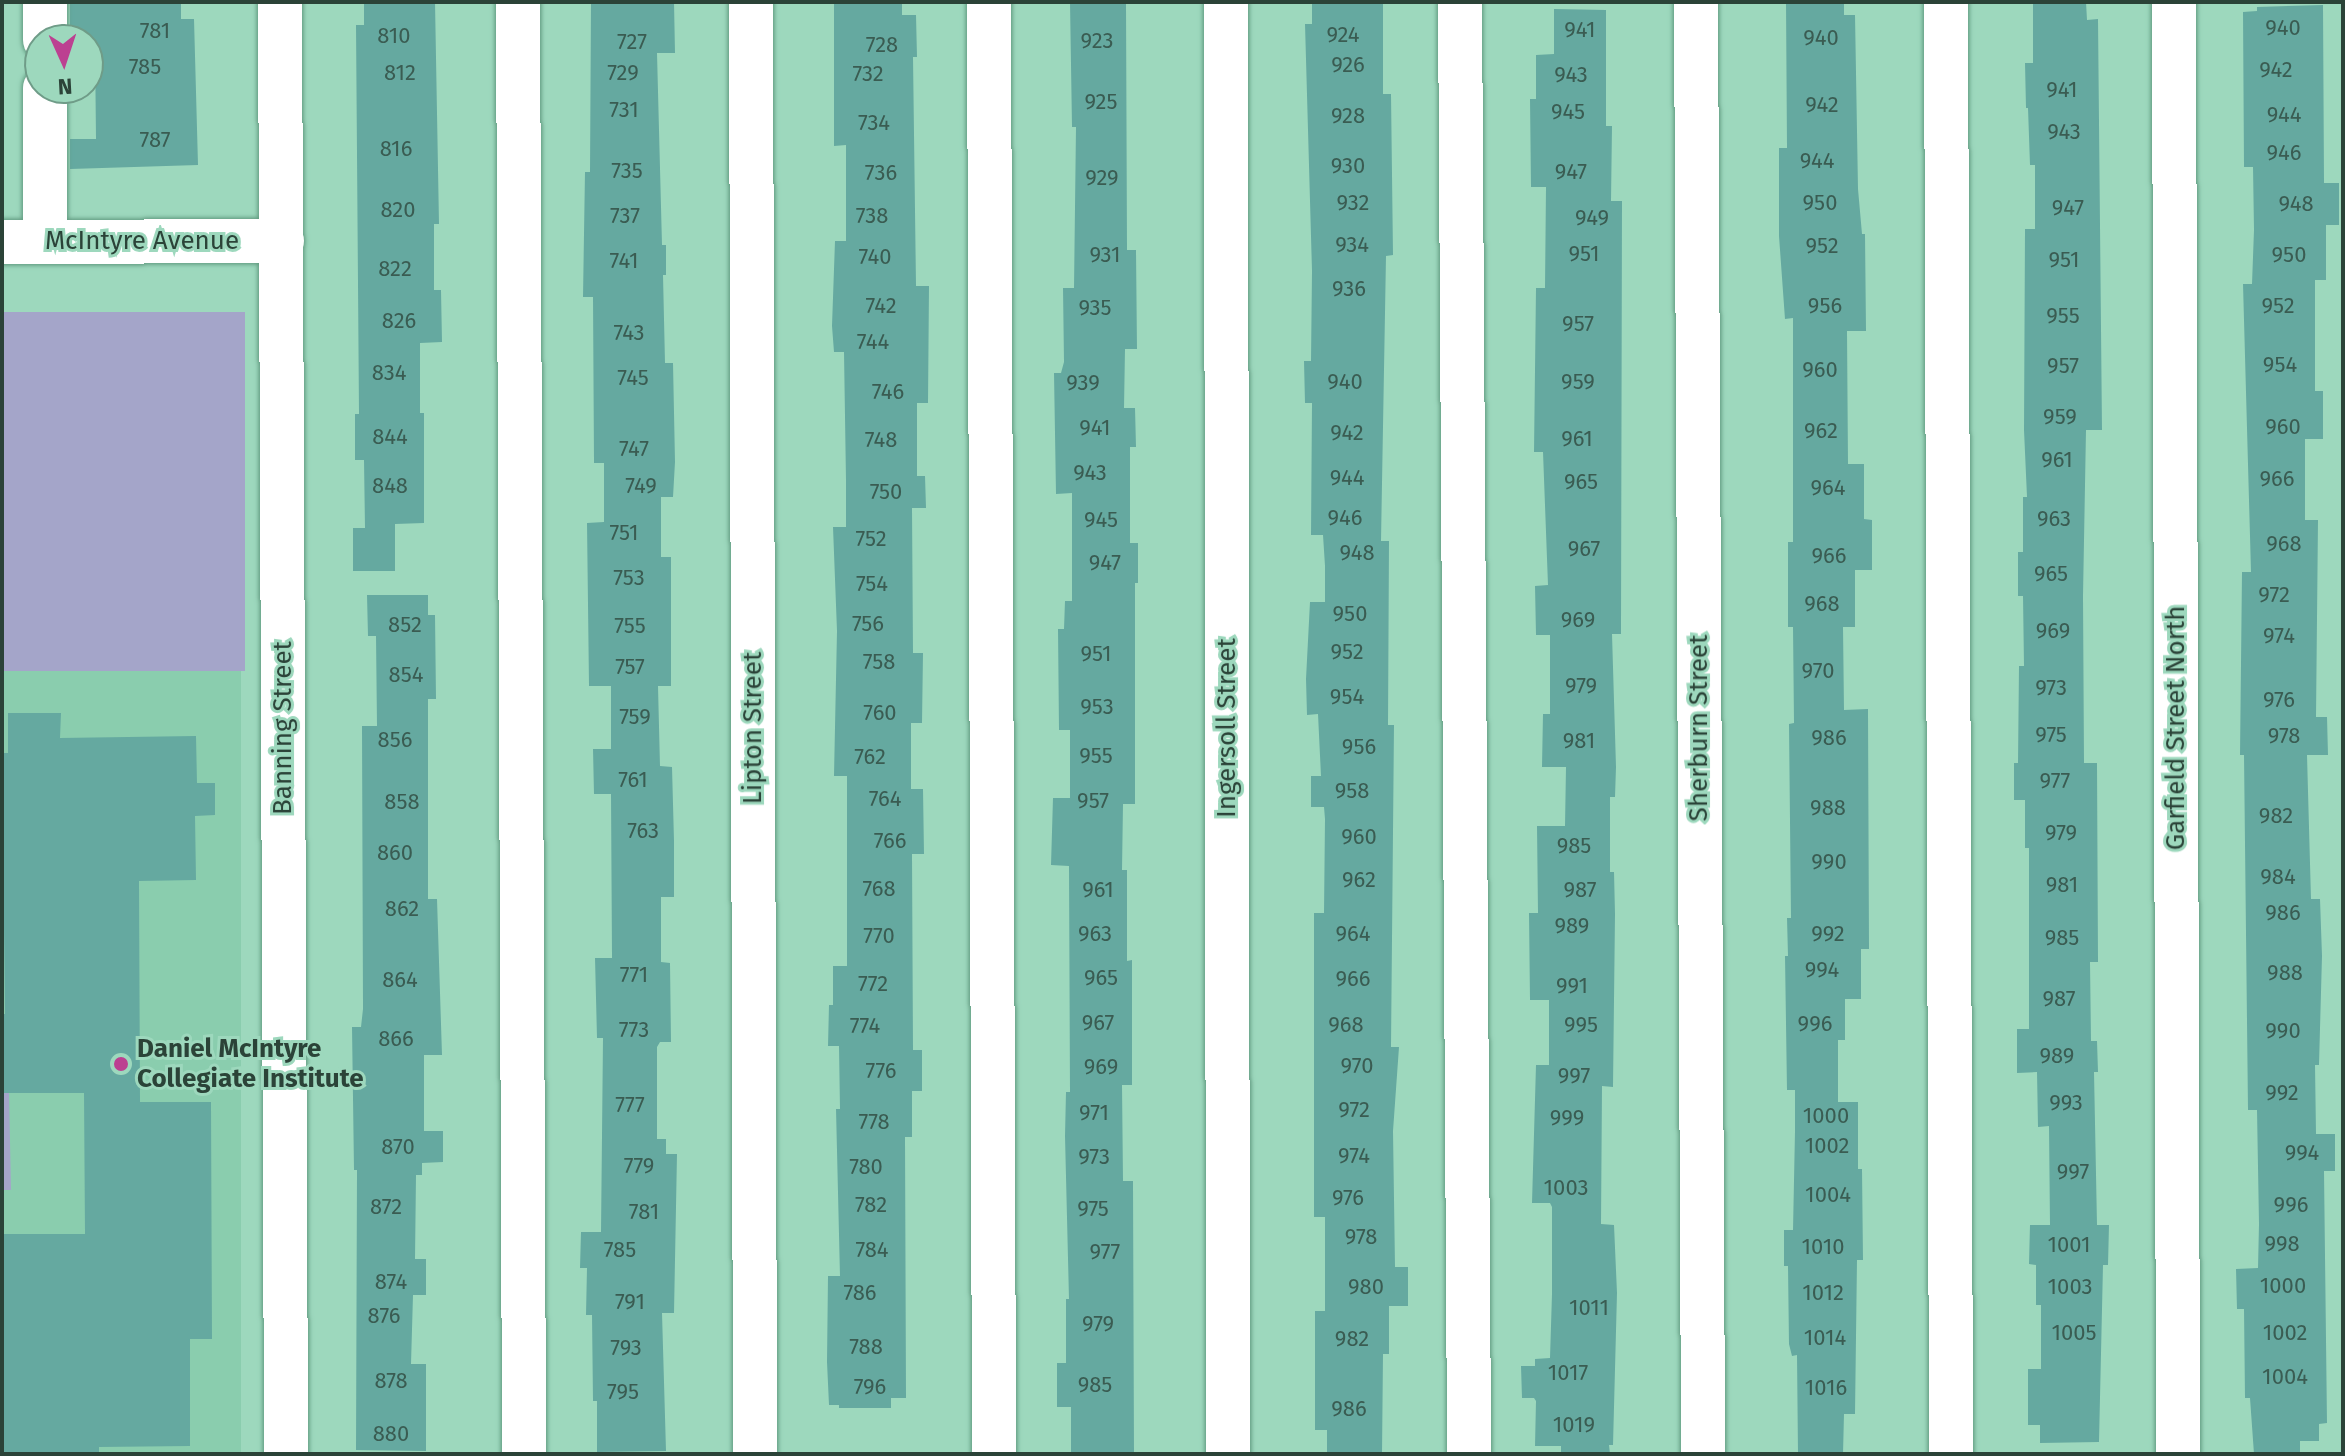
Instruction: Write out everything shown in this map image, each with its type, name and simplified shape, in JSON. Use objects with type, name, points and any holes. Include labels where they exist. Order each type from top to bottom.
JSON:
[{"type":"street","points":[[45,2],[45,24]]},
{"type":"street","name":"Banning Street","points":[[280,2],[286,1454]]},
{"type":"street","points":[[518,2],[524,1454]]},
{"type":"street","name":"Lipton Street","points":[[751,2],[755,1454]]},
{"type":"street","points":[[989,2],[994,1454]]},
{"type":"street","name":"Ingersoll Street","points":[[1226,2],[1228,1454]]},
{"type":"street","points":[[1460,2],[1469,1454]]},
{"type":"street","name":"Sherburn Street","points":[[1696,2],[1703,1454]]},
{"type":"street","points":[[1946,2],[1951,1454]]},
{"type":"street","name":"Garfield Street North","points":[[2174,2],[2178,1454]]},
{"type":"street","points":[[45,104],[45,241]]},
{"type":"street","name":"McIntyre Avenue","points":[[2,242],[282,241]]},
{"type":"shaded area","points":[[2,312],[245,312],[245,671],[2,671]]},
{"type":"shaded area","name":"Daniel McIntyre Collegiate Institute","points":[[2,671],[241,671],[241,1454],[2,1454]]},
{"type":"shaded area","points":[[2,1093],[9,1093],[11,1190],[2,1190]]},
{"type":"building","points":[[70,2],[181,2],[181,19],[194,19],[198,165],[70,169],[70,139],[96,139],[96,104],[104,104],[104,24],[70,24]]},
{"type":"building","points":[[364,2],[435,2],[439,224],[434,224],[434,290],[441,290],[442,342],[420,343],[420,413],[424,413],[424,523],[395,524],[395,571],[353,571],[353,528],[365,528],[364,460],[355,460],[355,414],[359,414],[356,25],[364,25]]},
{"type":"building","points":[[591,2],[674,2],[675,53],[657,53],[662,245],[666,245],[666,275],[663,275],[665,363],[673,363],[675,462],[673,497],[661,497],[661,557],[671,557],[671,686],[658,686],[660,766],[672,767],[674,841],[674,897],[661,897],[661,962],[670,963],[671,1042],[660,1042],[657,1047],[657,1139],[666,1139],[666,1154],[677,1154],[674,1313],[662,1313],[666,1451],[597,1452],[592,1315],[586,1315],[587,1268],[580,1268],[581,1232],[601,1232],[603,1038],[597,1038],[595,958],[612,958],[611,794],[594,794],[593,749],[611,749],[611,686],[589,686],[587,523],[604,522],[604,463],[594,463],[593,297],[583,297],[585,172],[590,172]]},
{"type":"building","points":[[834,2],[902,2],[902,15],[916,15],[917,57],[913,57],[916,286],[929,286],[928,403],[917,403],[917,476],[925,476],[926,508],[912,508],[913,653],[923,653],[922,723],[911,723],[911,789],[923,789],[924,854],[912,854],[913,1050],[922,1050],[922,1091],[912,1091],[912,1137],[905,1137],[906,1398],[891,1398],[891,1408],[839,1408],[839,1405],[829,1405],[827,1362],[828,1276],[840,1276],[836,1109],[840,1109],[839,1046],[828,1046],[829,1005],[833,1005],[833,966],[847,966],[847,776],[834,776],[837,631],[833,527],[846,527],[846,481],[844,352],[834,352],[832,326],[835,241],[846,241],[846,145],[834,146]]},
{"type":"building","points":[[1070,2],[1126,2],[1127,250],[1136,250],[1137,349],[1125,349],[1124,408],[1135,408],[1136,447],[1130,447],[1130,543],[1138,543],[1138,583],[1135,583],[1135,804],[1123,804],[1122,870],[1127,870],[1127,961],[1132,960],[1132,1085],[1122,1085],[1123,1181],[1133,1181],[1134,1454],[1071,1454],[1071,1407],[1057,1407],[1057,1363],[1066,1363],[1066,1299],[1069,1299],[1065,1136],[1066,1092],[1070,1092],[1069,866],[1051,865],[1053,798],[1070,798],[1070,730],[1059,730],[1058,629],[1064,629],[1065,601],[1072,601],[1072,493],[1056,494],[1054,373],[1061,373],[1064,362],[1063,288],[1074,288],[1076,127],[1072,127]]},
{"type":"building","points":[[1786,2],[1844,2],[1844,15],[1855,15],[1858,189],[1862,234],[1865,234],[1866,331],[1847,331],[1848,464],[1864,464],[1864,519],[1872,520],[1872,570],[1855,570],[1855,627],[1843,627],[1844,710],[1868,709],[1869,949],[1861,949],[1861,999],[1845,999],[1845,1040],[1838,1040],[1838,1102],[1858,1102],[1858,1169],[1862,1169],[1863,1260],[1857,1260],[1855,1414],[1844,1414],[1843,1454],[1798,1454],[1797,1355],[1792,1356],[1789,1344],[1788,1266],[1784,1266],[1784,1230],[1793,1230],[1795,1131],[1795,1090],[1787,1090],[1785,956],[1788,956],[1787,918],[1791,918],[1789,724],[1794,723],[1793,627],[1788,627],[1788,542],[1793,542],[1793,318],[1785,319],[1779,236],[1779,148],[1787,148]]},
{"type":"building","points":[[2033,2],[2086,2],[2087,20],[2098,19],[2102,430],[2086,430],[2083,596],[2084,763],[2097,763],[2098,962],[2090,962],[2091,1041],[2097,1041],[2098,1072],[2094,1072],[2097,1225],[2109,1225],[2108,1265],[2103,1265],[2099,1442],[2040,1443],[2040,1425],[2028,1425],[2028,1369],[2041,1369],[2041,1305],[2036,1305],[2036,1265],[2029,1264],[2030,1225],[2050,1225],[2049,1126],[2038,1127],[2037,1072],[2017,1073],[2017,1029],[2029,1029],[2029,848],[2025,848],[2025,800],[2014,800],[2014,763],[2018,763],[2019,666],[2024,666],[2023,596],[2018,596],[2018,552],[2023,552],[2023,497],[2027,497],[2024,430],[2025,229],[2035,229],[2035,165],[2030,165],[2025,63],[2033,63]]},
{"type":"building","points":[[1312,4],[1383,4],[1383,94],[1391,94],[1393,255],[1386,256],[1381,541],[1389,541],[1388,725],[1394,725],[1391,1047],[1399,1047],[1393,1131],[1395,1267],[1408,1267],[1408,1306],[1389,1306],[1389,1354],[1383,1354],[1382,1454],[1327,1454],[1327,1430],[1315,1430],[1315,1311],[1325,1311],[1325,1217],[1314,1217],[1314,913],[1324,913],[1325,819],[1324,807],[1311,807],[1311,776],[1321,776],[1318,714],[1307,715],[1306,679],[1310,602],[1325,602],[1325,566],[1323,535],[1311,535],[1312,403],[1305,403],[1304,361],[1311,361],[1312,271],[1305,24],[1312,24]]},
{"type":"building","points":[[2323,5],[2324,183],[2339,183],[2339,225],[2326,225],[2326,280],[2315,280],[2315,391],[2323,391],[2323,439],[2305,439],[2305,520],[2318,520],[2316,717],[2327,717],[2328,755],[2307,755],[2311,899],[2320,899],[2322,956],[2319,1065],[2315,1065],[2316,1134],[2335,1134],[2335,1171],[2324,1171],[2327,1423],[2319,1424],[2319,1441],[2300,1441],[2300,1454],[2254,1454],[2250,1398],[2245,1398],[2244,1309],[2237,1309],[2236,1269],[2258,1268],[2259,1224],[2257,1110],[2248,1110],[2244,755],[2240,755],[2242,572],[2251,572],[2243,284],[2252,284],[2254,230],[2253,167],[2244,167],[2243,12],[2257,11],[2257,7]]},
{"type":"building","points":[[1554,9],[1606,10],[1606,126],[1612,126],[1611,201],[1622,201],[1621,634],[1612,634],[1616,767],[1615,797],[1610,797],[1610,872],[1614,872],[1615,914],[1613,1087],[1602,1086],[1601,1224],[1614,1225],[1617,1293],[1613,1445],[1609,1445],[1610,1454],[1561,1454],[1561,1446],[1535,1446],[1536,1401],[1534,1398],[1522,1398],[1521,1366],[1535,1366],[1535,1359],[1550,1358],[1552,1294],[1552,1207],[1550,1203],[1532,1203],[1536,1065],[1549,1065],[1549,1000],[1530,1000],[1529,913],[1538,913],[1537,826],[1565,826],[1566,767],[1542,767],[1543,714],[1550,714],[1550,635],[1536,635],[1535,586],[1548,585],[1543,452],[1534,452],[1536,288],[1545,288],[1546,187],[1531,187],[1530,99],[1536,99],[1536,55],[1554,54]]},
{"type":"building","points":[[367,595],[428,595],[428,615],[435,615],[436,699],[428,699],[428,899],[437,899],[442,1055],[424,1055],[424,1131],[443,1131],[443,1162],[422,1163],[422,1175],[416,1175],[415,1259],[426,1259],[426,1295],[413,1295],[411,1364],[426,1364],[426,1451],[356,1450],[357,1170],[354,1170],[352,1027],[361,1027],[363,1009],[362,726],[377,726],[376,636],[368,636]]},
{"type":"building","name":"Daniel McIntyre Collegiate Institute","points":[[8,713],[61,713],[60,738],[196,736],[197,783],[215,783],[215,815],[195,816],[196,880],[139,881],[140,1102],[211,1102],[212,1339],[190,1339],[190,1446],[99,1447],[99,1454],[2,1454],[2,1234],[85,1234],[84,1093],[2,1093],[2,1014],[5,1014],[2,753],[8,753]]},
{"type":"place","name":"Daniel McIntyre Collegiate Institute","points":[[121,1064]]}]
